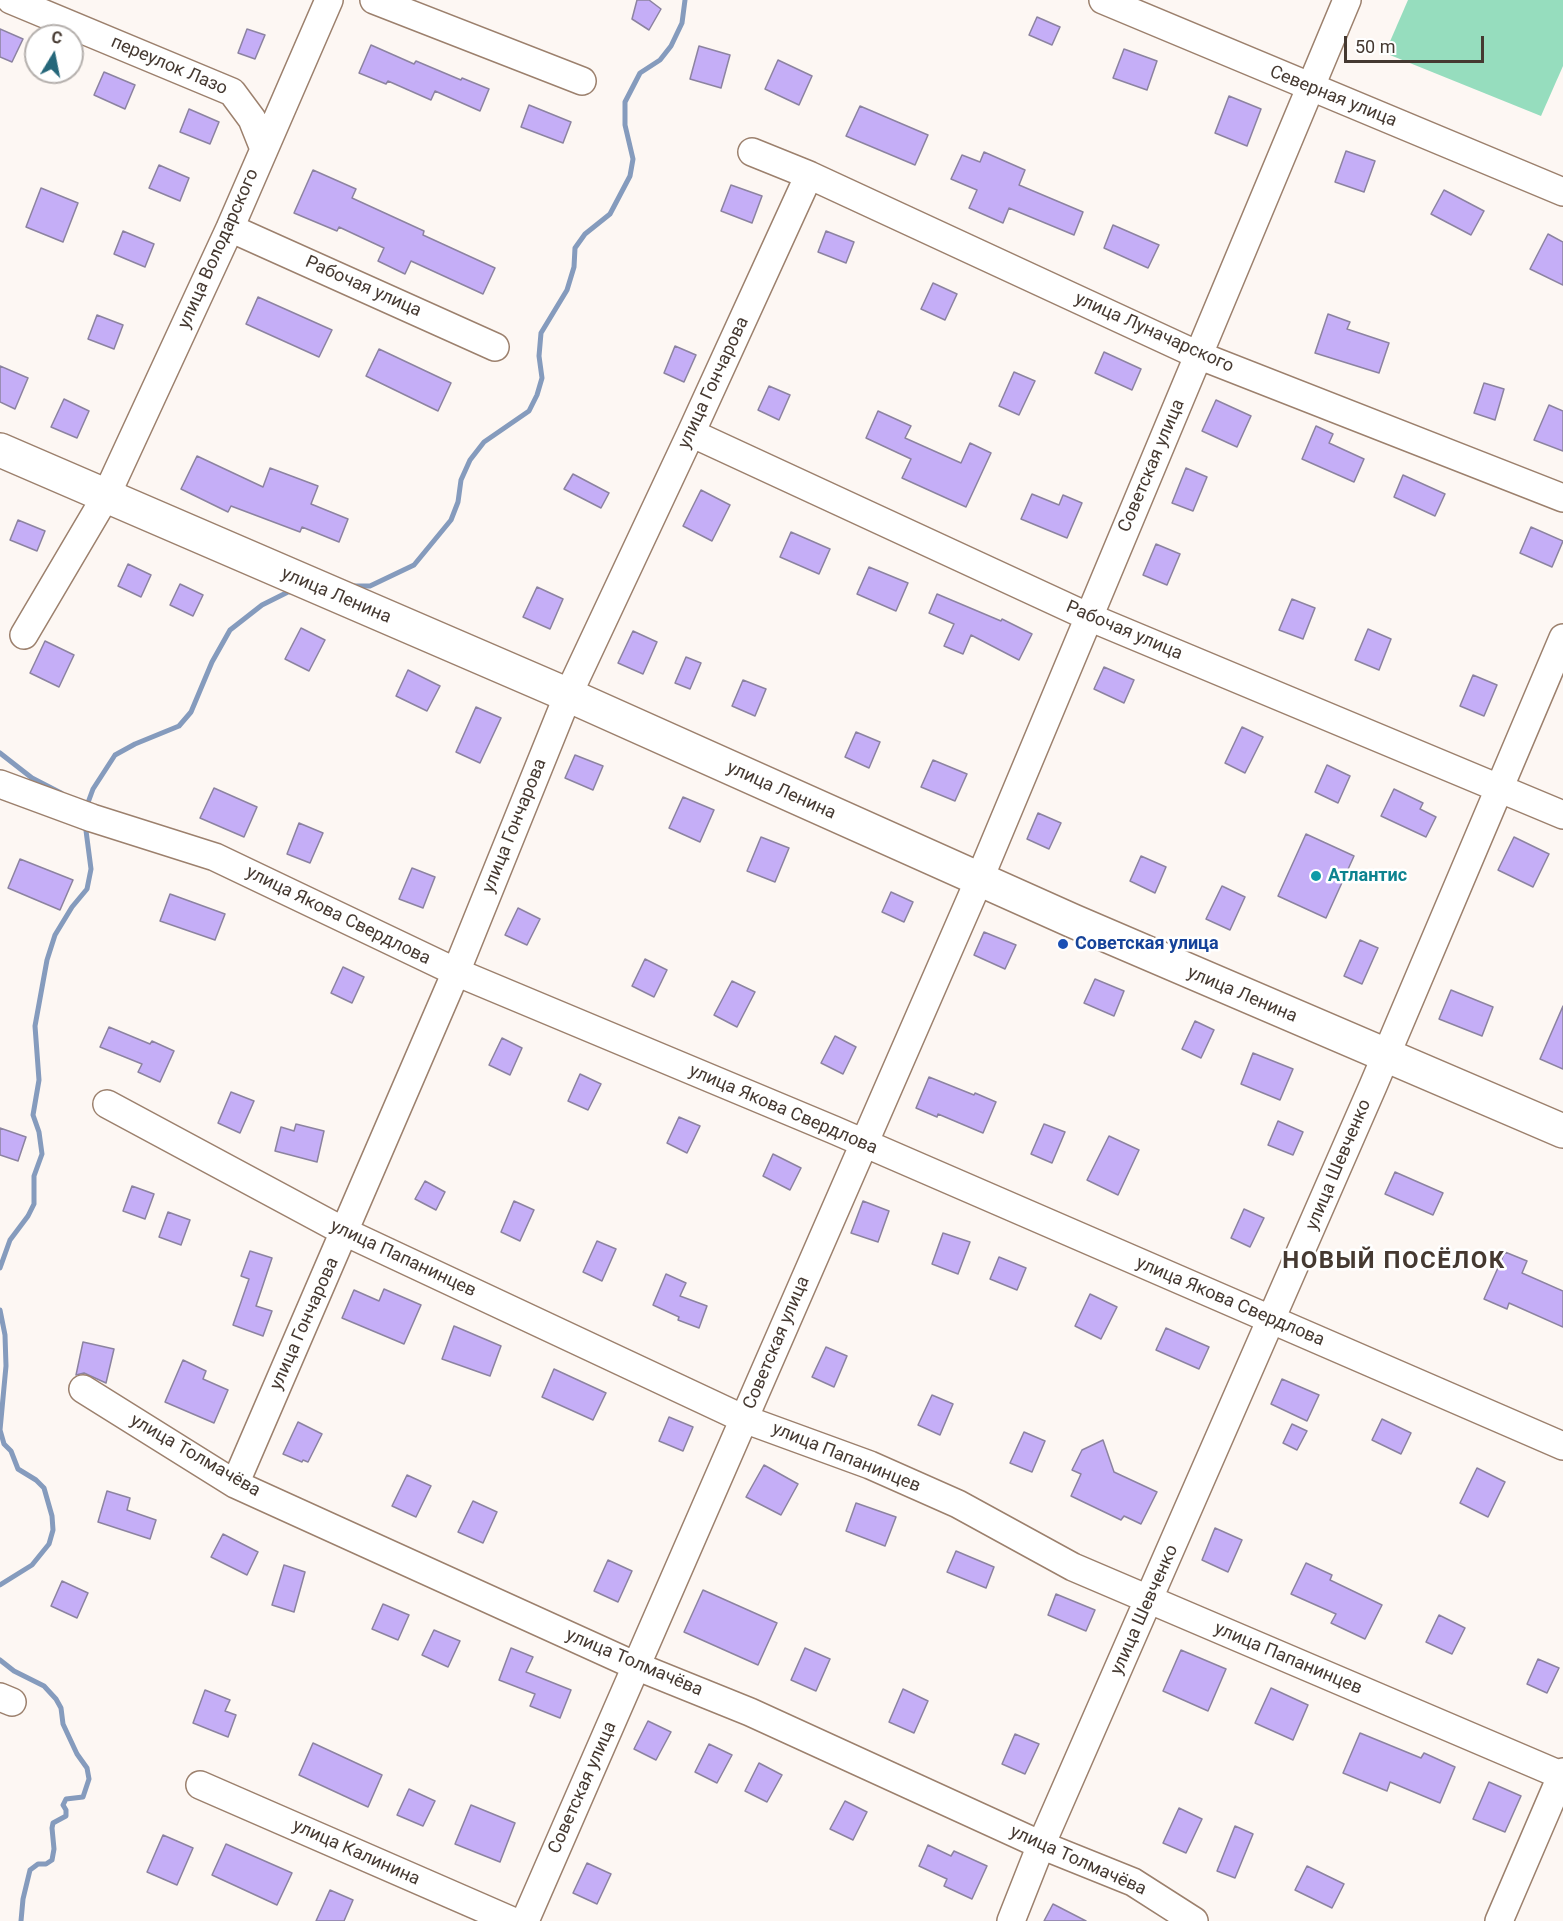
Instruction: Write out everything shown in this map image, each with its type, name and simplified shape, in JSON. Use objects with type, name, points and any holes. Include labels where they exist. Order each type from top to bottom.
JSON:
[{"type":"main road","name":"улица Ленина","points":[[0,450],[568,695],[979,880],[1563,1131]]},
{"type":"street","name":"переулок Лазо","points":[[11,0],[232,92],[252,120],[264,150]]},
{"type":"street","name":"улица Володарского","points":[[24,635],[106,495],[230,228],[329,0]]},
{"type":"street","points":[[374,0],[582,81]]},
{"type":"street","name":"Северная улица","points":[[1103,0],[1563,192]]},
{"type":"street","name":"Советская улица","points":[[525,1921],[979,880],[1347,0]]},
{"type":"street","name":"улица Луначарского","points":[[752,152],[809,175],[1198,355],[1563,498]]},
{"type":"street","name":"улица Гончарова","points":[[235,1484],[456,972],[568,695],[809,175]]},
{"type":"street","name":"Рабочая улица","points":[[230,228],[495,347]]},
{"type":"street","name":"Рабочая улица","points":[[691,433],[1089,617],[1563,815]]},
{"type":"street","name":"улица Шевченко","points":[[1011,1921],[1041,1845],[1272,1320],[1563,638]]},
{"type":"street","name":"улица Якова Свердлова","points":[[0,784],[92,818],[215,857],[456,972],[863,1144],[1563,1446]]},
{"type":"street","name":"улица Папанинцев","points":[[107,1104],[345,1232],[744,1419],[870,1465],[958,1504],[1073,1567],[1562,1775]]},
{"type":"street","name":"улица Толмачёва","points":[[84,1389],[235,1484],[636,1666],[750,1712],[1041,1845],[1133,1882],[1194,1921]]},
{"type":"street","points":[[1499,1921],[1562,1775]]},
{"type":"street","name":"улица Калинина","points":[[200,1785],[512,1921]]},
{"type":"green space","points":[[1408,0],[1563,0],[1563,66],[1541,116],[1385,53]]},
{"type":"building","points":[[637,0],[649,0],[661,9],[649,30],[632,19]]},
{"type":"building","points":[[1037,17],[1060,27],[1052,45],[1029,35]]},
{"type":"building","points":[[0,29],[23,39],[12,62],[0,57]]},
{"type":"building","points":[[247,29],[265,35],[255,59],[238,53]]},
{"type":"building","points":[[371,45],[414,64],[416,61],[489,89],[480,111],[435,91],[431,100],[388,81],[386,84],[359,73]]},
{"type":"building","points":[[699,46],[730,55],[721,88],[690,79]]},
{"type":"building","points":[[1124,49],[1157,61],[1147,90],[1113,78]]},
{"type":"building","points":[[778,60],[812,76],[799,105],[765,89]]},
{"type":"building","points":[[104,72],[135,85],[125,109],[94,95]]},
{"type":"building","points":[[1229,96],[1261,109],[1247,146],[1215,133]]},
{"type":"building","points":[[529,105],[571,122],[563,143],[521,127]]},
{"type":"building","points":[[860,106],[928,135],[915,165],[846,136]]},
{"type":"building","points":[[189,109],[219,122],[210,144],[180,132]]},
{"type":"building","points":[[1346,151],[1375,161],[1364,192],[1335,182]]},
{"type":"building","points":[[984,152],[1025,170],[1019,185],[1083,212],[1074,235],[1009,208],[1003,223],[969,208],[977,190],[951,179],[962,155],[980,162]]},
{"type":"building","points":[[159,165],[189,178],[180,201],[149,188]]},
{"type":"building","points":[[313,170],[356,189],[352,198],[424,231],[423,235],[495,268],[483,294],[411,261],[405,274],[378,261],[384,248],[339,227],[337,231],[294,213]]},
{"type":"building","points":[[731,185],[762,196],[752,223],[721,211]]},
{"type":"building","points":[[41,188],[78,203],[63,242],[26,227]]},
{"type":"building","points":[[1444,190],[1484,211],[1471,235],[1431,214]]},
{"type":"building","points":[[1113,225],[1159,245],[1148,268],[1104,248]]},
{"type":"building","points":[[123,231],[154,244],[145,267],[114,254]]},
{"type":"building","points":[[826,231],[854,242],[846,263],[818,252]]},
{"type":"building","points":[[1548,234],[1563,242],[1563,285],[1530,269]]},
{"type":"building","points":[[933,283],[957,294],[945,320],[921,309]]},
{"type":"building","points":[[258,297],[332,330],[319,357],[246,324]]},
{"type":"building","points":[[1328,314],[1350,322],[1347,329],[1389,343],[1379,373],[1315,353]]},
{"type":"building","points":[[97,315],[123,325],[114,349],[88,339]]},
{"type":"building","points":[[675,346],[696,355],[684,382],[664,373]]},
{"type":"building","points":[[379,349],[451,383],[438,411],[366,376]]},
{"type":"building","points":[[1104,352],[1141,369],[1132,390],[1095,373]]},
{"type":"building","points":[[0,366],[28,378],[15,409],[0,402]]},
{"type":"building","points":[[1014,372],[1035,381],[1019,415],[999,406]]},
{"type":"building","points":[[1484,383],[1504,389],[1495,420],[1474,413]]},
{"type":"building","points":[[769,386],[790,395],[779,420],[758,410]]},
{"type":"building","points":[[64,399],[89,411],[77,438],[51,427]]},
{"type":"building","points":[[1216,400],[1251,416],[1237,447],[1202,431]]},
{"type":"building","points":[[1549,405],[1563,411],[1563,451],[1534,440]]},
{"type":"building","points":[[878,411],[911,426],[905,438],[961,463],[970,443],[991,453],[966,507],[902,478],[911,459],[866,438]]},
{"type":"building","points":[[1316,426],[1333,434],[1329,443],[1364,459],[1354,482],[1302,459]]},
{"type":"building","points":[[197,456],[263,487],[270,468],[318,486],[311,504],[348,519],[339,542],[302,527],[300,532],[231,506],[228,512],[181,489]]},
{"type":"building","points":[[1186,468],[1207,477],[1193,511],[1172,503]]},
{"type":"building","points":[[573,474],[609,493],[601,508],[564,489]]},
{"type":"building","points":[[1403,475],[1445,494],[1435,516],[1394,497]]},
{"type":"building","points":[[701,490],[730,505],[712,541],[683,526]]},
{"type":"building","points":[[1032,494],[1059,505],[1063,495],[1082,503],[1067,538],[1021,519]]},
{"type":"building","points":[[18,520],[45,531],[37,551],[10,540]]},
{"type":"building","points":[[1531,527],[1563,541],[1552,567],[1520,553]]},
{"type":"building","points":[[791,532],[830,549],[819,574],[780,557]]},
{"type":"building","points":[[1156,544],[1180,554],[1167,585],[1143,575]]},
{"type":"building","points":[[128,564],[151,575],[141,597],[118,586]]},
{"type":"building","points":[[869,567],[908,583],[896,611],[857,594]]},
{"type":"building","points":[[180,584],[203,595],[193,616],[170,605]]},
{"type":"building","points":[[537,587],[563,599],[550,629],[523,617]]},
{"type":"building","points":[[937,594],[1001,621],[1002,619],[1032,634],[1019,660],[971,635],[963,654],[944,646],[954,624],[929,613]]},
{"type":"building","points":[[1292,599],[1315,608],[1303,639],[1279,630]]},
{"type":"building","points":[[301,628],[325,640],[309,671],[285,659]]},
{"type":"building","points":[[1368,629],[1391,639],[1379,670],[1355,660]]},
{"type":"building","points":[[633,631],[657,642],[643,674],[618,663]]},
{"type":"building","points":[[45,641],[74,655],[59,687],[30,673]]},
{"type":"building","points":[[686,657],[701,663],[690,689],[675,683]]},
{"type":"building","points":[[1104,667],[1134,680],[1124,703],[1094,689]]},
{"type":"building","points":[[408,670],[440,686],[427,711],[396,696]]},
{"type":"building","points":[[1473,675],[1497,685],[1484,716],[1460,706]]},
{"type":"building","points":[[743,680],[766,689],[755,716],[732,706]]},
{"type":"building","points":[[476,707],[501,718],[480,763],[456,752]]},
{"type":"building","points":[[1242,727],[1263,737],[1245,773],[1225,763]]},
{"type":"building","points":[[856,732],[880,742],[869,768],[845,757]]},
{"type":"building","points":[[575,755],[603,766],[593,790],[565,778]]},
{"type":"building","points":[[933,760],[967,774],[955,801],[921,787]]},
{"type":"building","points":[[1327,765],[1350,776],[1338,803],[1315,792]]},
{"type":"building","points":[[214,788],[257,807],[244,837],[200,818]]},
{"type":"building","points":[[1394,789],[1423,803],[1420,809],[1436,817],[1426,837],[1381,816]]},
{"type":"building","points":[[683,797],[714,810],[700,842],[669,828]]},
{"type":"building","points":[[1038,813],[1061,823],[1049,849],[1027,839]]},
{"type":"building","points":[[299,823],[323,833],[310,863],[287,854]]},
{"type":"building","name":"Атлантис","points":[[1306,834],[1354,856],[1326,918],[1278,896]]},
{"type":"building","points":[[761,837],[789,848],[775,882],[747,871]]},
{"type":"building","points":[[1514,837],[1549,854],[1533,887],[1498,870]]},
{"type":"building","points":[[1141,856],[1166,867],[1155,893],[1130,881]]},
{"type":"building","points":[[20,859],[73,880],[60,910],[8,888]]},
{"type":"building","points":[[412,868],[435,877],[423,908],[399,899]]},
{"type":"building","points":[[1222,886],[1245,897],[1230,930],[1206,919]]},
{"type":"building","points":[[891,892],[913,902],[904,922],[882,912]]},
{"type":"building","points":[[170,894],[225,914],[215,940],[160,921]]},
{"type":"building","points":[[518,908],[540,919],[527,945],[505,935]]},
{"type":"building","points":[[984,932],[1016,945],[1005,969],[974,955]]},
{"type":"building","points":[[1360,940],[1378,948],[1362,984],[1344,976]]},
{"type":"building","points":[[645,959],[667,970],[654,997],[632,986]]},
{"type":"building","points":[[343,967],[364,977],[352,1003],[331,993]]},
{"type":"building","points":[[1095,979],[1124,991],[1114,1016],[1084,1003]]},
{"type":"building","points":[[732,981],[755,992],[737,1027],[714,1015]]},
{"type":"building","points":[[1451,990],[1493,1007],[1482,1036],[1439,1019]]},
{"type":"building","points":[[1563,1006],[1563,1069],[1540,1059]]},
{"type":"building","points":[[1195,1021],[1214,1030],[1201,1058],[1182,1049]]},
{"type":"building","points":[[109,1027],[174,1051],[160,1082],[138,1072],[142,1064],[100,1047]]},
{"type":"building","points":[[835,1036],[856,1047],[843,1074],[821,1063]]},
{"type":"building","points":[[502,1038],[522,1048],[510,1075],[489,1065]]},
{"type":"building","points":[[1253,1053],[1293,1069],[1280,1100],[1241,1084]]},
{"type":"building","points":[[580,1074],[601,1084],[588,1110],[568,1101]]},
{"type":"building","points":[[929,1077],[996,1102],[983,1133],[938,1114],[937,1117],[916,1108]]},
{"type":"building","points":[[231,1092],[254,1101],[240,1133],[218,1123]]},
{"type":"building","points":[[679,1117],[700,1126],[687,1153],[667,1143]]},
{"type":"building","points":[[1278,1121],[1303,1132],[1293,1155],[1268,1145]]},
{"type":"building","points":[[296,1124],[324,1131],[317,1162],[275,1151],[281,1127],[294,1131]]},
{"type":"building","points":[[1044,1124],[1065,1132],[1052,1163],[1031,1154]]},
{"type":"building","points":[[0,1128],[26,1137],[18,1161],[0,1155]]},
{"type":"building","points":[[1109,1136],[1139,1150],[1118,1195],[1087,1180]]},
{"type":"building","points":[[773,1154],[801,1168],[790,1190],[763,1176]]},
{"type":"building","points":[[1395,1172],[1443,1193],[1433,1215],[1385,1194]]},
{"type":"building","points":[[425,1181],[445,1192],[436,1210],[415,1199]]},
{"type":"building","points":[[132,1186],[154,1194],[145,1219],[123,1211]]},
{"type":"building","points":[[514,1201],[534,1210],[520,1241],[501,1232]]},
{"type":"building","points":[[863,1201],[889,1211],[878,1242],[851,1233]]},
{"type":"building","points":[[1244,1209],[1264,1218],[1250,1247],[1231,1238]]},
{"type":"building","points":[[168,1212],[190,1220],[181,1245],[159,1237]]},
{"type":"building","points":[[943,1233],[970,1242],[958,1274],[932,1264]]},
{"type":"building","points":[[597,1241],[616,1249],[602,1281],[583,1272]]},
{"type":"building","points":[[250,1251],[272,1258],[256,1306],[272,1311],[263,1336],[233,1325],[249,1279],[241,1276]]},
{"type":"building","points":[[1505,1252],[1527,1261],[1522,1273],[1563,1291],[1563,1327],[1509,1303],[1507,1309],[1484,1299]]},
{"type":"building","points":[[999,1257],[1026,1268],[1017,1290],[990,1279]]},
{"type":"building","points":[[666,1274],[686,1283],[680,1296],[707,1306],[699,1328],[678,1320],[679,1317],[653,1305]]},
{"type":"building","points":[[384,1289],[421,1305],[404,1344],[342,1318],[354,1290],[379,1301]]},
{"type":"building","points":[[1090,1294],[1117,1307],[1101,1339],[1075,1326]]},
{"type":"building","points":[[454,1326],[501,1346],[490,1376],[442,1359]]},
{"type":"building","points":[[1166,1328],[1209,1347],[1199,1369],[1156,1350]]},
{"type":"building","points":[[83,1342],[114,1349],[106,1383],[84,1373],[76,1375]]},
{"type":"building","points":[[826,1347],[847,1356],[834,1387],[812,1377]]},
{"type":"building","points":[[183,1360],[206,1371],[203,1379],[228,1390],[214,1423],[165,1402]]},
{"type":"building","points":[[554,1369],[606,1393],[593,1420],[542,1397]]},
{"type":"building","points":[[1282,1379],[1319,1395],[1307,1421],[1271,1404]]},
{"type":"building","points":[[932,1395],[953,1404],[940,1435],[918,1425]]},
{"type":"building","points":[[669,1417],[693,1427],[683,1451],[659,1441]]},
{"type":"building","points":[[1382,1419],[1411,1433],[1401,1454],[1372,1440]]},
{"type":"building","points":[[298,1422],[322,1434],[308,1462],[303,1460],[302,1462],[283,1454]]},
{"type":"building","points":[[1292,1424],[1307,1431],[1297,1450],[1283,1443]]},
{"type":"building","points":[[1024,1432],[1045,1441],[1032,1472],[1010,1463]]},
{"type":"building","points":[[1103,1440],[1114,1472],[1157,1492],[1141,1524],[1124,1516],[1121,1520],[1071,1496],[1081,1474],[1072,1470],[1082,1450]]},
{"type":"building","points":[[764,1465],[798,1484],[781,1515],[746,1497]]},
{"type":"building","points":[[1477,1468],[1505,1482],[1488,1517],[1460,1503]]},
{"type":"building","points":[[407,1475],[431,1486],[416,1517],[392,1506]]},
{"type":"building","points":[[107,1491],[130,1498],[127,1510],[156,1520],[150,1539],[98,1522]]},
{"type":"building","points":[[473,1501],[497,1512],[483,1543],[458,1532]]},
{"type":"building","points":[[856,1503],[896,1517],[885,1546],[846,1531]]},
{"type":"building","points":[[1215,1528],[1242,1540],[1228,1572],[1202,1560]]},
{"type":"building","points":[[223,1534],[258,1552],[247,1575],[211,1557]]},
{"type":"building","points":[[956,1551],[994,1567],[986,1588],[947,1572]]},
{"type":"building","points":[[608,1560],[632,1571],[618,1602],[594,1591]]},
{"type":"building","points":[[1306,1563],[1332,1575],[1330,1580],[1382,1605],[1365,1639],[1331,1623],[1336,1614],[1291,1594]]},
{"type":"building","points":[[284,1565],[305,1572],[294,1612],[272,1605]]},
{"type":"building","points":[[62,1581],[88,1593],[77,1618],[51,1606]]},
{"type":"building","points":[[703,1590],[777,1623],[758,1665],[684,1632]]},
{"type":"building","points":[[1056,1594],[1095,1610],[1086,1631],[1048,1615]]},
{"type":"building","points":[[383,1604],[409,1615],[398,1640],[372,1629]]},
{"type":"building","points":[[1439,1615],[1465,1628],[1452,1654],[1426,1642]]},
{"type":"building","points":[[434,1630],[460,1641],[448,1667],[422,1655]]},
{"type":"building","points":[[511,1648],[533,1657],[526,1672],[571,1690],[560,1718],[530,1706],[535,1694],[499,1680]]},
{"type":"building","points":[[805,1648],[830,1659],[816,1691],[791,1680]]},
{"type":"building","points":[[1181,1650],[1226,1669],[1208,1711],[1163,1691]]},
{"type":"building","points":[[1538,1659],[1559,1668],[1547,1693],[1527,1684]]},
{"type":"building","points":[[1271,1688],[1308,1705],[1293,1740],[1255,1723]]},
{"type":"building","points":[[903,1689],[928,1701],[914,1733],[889,1722]]},
{"type":"building","points":[[205,1690],[230,1700],[225,1711],[236,1715],[228,1737],[193,1723]]},
{"type":"building","points":[[648,1721],[671,1732],[656,1760],[634,1749]]},
{"type":"building","points":[[1360,1733],[1421,1758],[1424,1753],[1455,1767],[1440,1803],[1390,1782],[1387,1791],[1343,1773]]},
{"type":"building","points":[[1015,1734],[1039,1744],[1025,1774],[1002,1764]]},
{"type":"building","points":[[313,1743],[382,1775],[368,1807],[299,1775]]},
{"type":"building","points":[[709,1744],[732,1755],[717,1783],[695,1772]]},
{"type":"building","points":[[759,1763],[782,1775],[767,1802],[745,1791]]},
{"type":"building","points":[[1489,1782],[1521,1796],[1505,1832],[1473,1819]]},
{"type":"building","points":[[409,1789],[435,1801],[423,1826],[397,1815]]},
{"type":"building","points":[[845,1801],[867,1812],[853,1840],[830,1829]]},
{"type":"building","points":[[471,1805],[515,1823],[500,1862],[455,1844]]},
{"type":"building","points":[[1179,1808],[1202,1819],[1186,1853],[1163,1843]]},
{"type":"building","points":[[1235,1826],[1253,1834],[1235,1878],[1217,1871]]},
{"type":"building","points":[[163,1835],[193,1848],[177,1885],[147,1872]]},
{"type":"building","points":[[226,1844],[292,1873],[277,1905],[212,1875]]},
{"type":"building","points":[[928,1845],[951,1856],[954,1851],[987,1866],[972,1899],[944,1886],[947,1879],[919,1866]]},
{"type":"building","points":[[587,1863],[611,1874],[597,1904],[573,1893]]},
{"type":"building","points":[[1307,1866],[1344,1884],[1332,1908],[1295,1890]]},
{"type":"building","points":[[330,1890],[353,1900],[344,1921],[316,1921]]},
{"type":"building","points":[[1053,1904],[1086,1921],[1044,1921]]},
{"type":"waterway","points":[[352,586],[370,586],[414,565],[451,520],[458,502],[461,480],[470,460],[484,442],[529,411],[542,378],[539,356],[541,333],[567,290],[574,267],[575,248],[585,234],[610,214],[630,176],[633,159],[625,125],[625,102],[640,73],[660,60],[671,46],[682,23],[685,0]]},
{"type":"waterway","points":[[86,808],[93,789],[115,755],[179,726],[191,712],[212,662],[230,630],[262,605],[288,592],[295,591]]},
{"type":"waterway","points":[[0,753],[32,778],[61,793]]},
{"type":"waterway","points":[[0,1268],[10,1240],[34,1204],[34,1176],[42,1154],[39,1132],[33,1115],[39,1080],[35,1026],[47,960],[55,935],[72,907],[87,889],[91,869],[85,823]]},
{"type":"waterway","points":[[0,1310],[5,1335],[6,1366],[0,1430],[4,1444],[11,1451],[18,1469],[44,1488],[52,1516],[53,1530],[49,1544],[32,1565],[0,1585]]},
{"type":"waterway","points":[[0,1660],[14,1671],[44,1686],[56,1699],[61,1708],[63,1724],[77,1754],[87,1768],[89,1779],[83,1797],[66,1799],[63,1805],[66,1816],[53,1823],[52,1860],[46,1864],[38,1864],[30,1870],[23,1899],[21,1921]]},
{"type":"place","name":"Атлантис","points":[[1316,876]]},
{"type":"place","name":"Советская улица","points":[[1063,944]]},
{"type":"district","name":"НОВЫЙ ПОСЁЛОК","points":[[1394,1262]]}]
